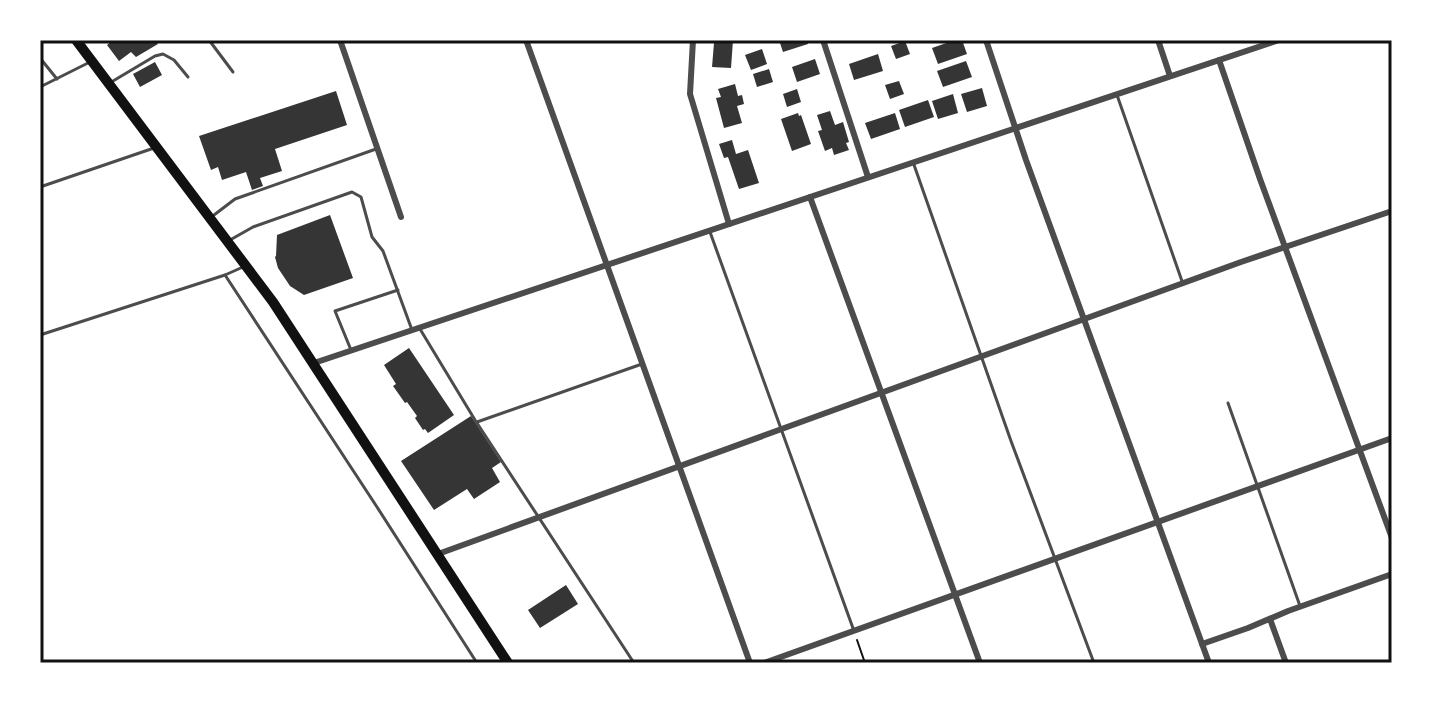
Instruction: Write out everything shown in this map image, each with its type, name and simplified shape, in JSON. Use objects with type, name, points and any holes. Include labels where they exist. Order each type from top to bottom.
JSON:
[{"type":"main road","points":[[76,40],[247,265],[508,663]]},
{"type":"street","points":[[340,40],[401,217]]},
{"type":"street","points":[[526,40],[750,663]]},
{"type":"street","points":[[693,40],[690,94],[729,224]]},
{"type":"street","points":[[823,40],[868,177]]},
{"type":"street","points":[[986,40],[1209,663]]},
{"type":"street","points":[[1158,40],[1170,76]]},
{"type":"street","points":[[314,363],[1279,40]]},
{"type":"street","points":[[1219,60],[1392,538]]},
{"type":"street","points":[[810,197],[980,663]]},
{"type":"street","points":[[438,554],[1392,211]]},
{"type":"street","points":[[764,663],[1392,438]]},
{"type":"street","points":[[1202,644],[1392,574]]},
{"type":"street","points":[[1270,619],[1286,663]]},
{"type":"lane","points":[[209,40],[233,72]]},
{"type":"lane","points":[[109,84],[162,54],[171,58],[188,77]]},
{"type":"lane","points":[[40,58],[57,79]]},
{"type":"lane","points":[[40,87],[92,61]]},
{"type":"lane","points":[[1117,94],[1183,284]]},
{"type":"lane","points":[[40,187],[158,147]]},
{"type":"lane","points":[[211,218],[235,199],[378,148]]},
{"type":"lane","points":[[913,162],[1094,663]]},
{"type":"lane","points":[[228,241],[253,227],[352,192],[361,197],[372,237],[383,251],[415,328],[634,663]]},
{"type":"lane","points":[[709,231],[854,631]]},
{"type":"lane","points":[[40,335],[225,275],[247,265]]},
{"type":"lane","points":[[225,275],[477,663]]},
{"type":"lane","points":[[351,350],[335,311],[398,290]]},
{"type":"lane","points":[[477,422],[642,364]]},
{"type":"lane","points":[[1228,403],[1300,606]]},
{"type":"path","points":[[854,631],[865,663]]},
{"type":"building","points":[[113,40],[155,40],[158,44],[136,57],[131,52],[119,61],[107,45]]},
{"type":"building","points":[[717,40],[733,40],[731,68],[712,67],[714,43]]},
{"type":"building","points":[[779,40],[807,40],[808,44],[783,52]]},
{"type":"building","points":[[962,40],[967,54],[938,64],[932,48]]},
{"type":"building","points":[[905,41],[910,54],[896,59],[891,46]]},
{"type":"building","points":[[762,49],[767,64],[751,70],[745,55]]},
{"type":"building","points":[[878,54],[883,71],[854,80],[849,64]]},
{"type":"building","points":[[815,59],[820,74],[797,82],[792,67]]},
{"type":"building","points":[[966,61],[972,77],[943,87],[937,71]]},
{"type":"building","points":[[155,62],[162,75],[140,87],[133,74]]},
{"type":"building","points":[[769,69],[773,82],[757,87],[753,74]]},
{"type":"building","points":[[899,81],[904,94],[890,99],[885,85]]},
{"type":"building","points":[[735,84],[744,104],[737,106],[742,123],[724,128],[716,98],[721,97],[718,89]]},
{"type":"building","points":[[982,88],[987,106],[967,112],[961,94]]},
{"type":"building","points":[[797,89],[801,102],[787,107],[783,94]]},
{"type":"building","points":[[336,91],[347,125],[275,149],[282,171],[260,178],[263,186],[252,190],[246,172],[222,180],[218,167],[211,170],[199,136]]},
{"type":"building","points":[[953,94],[958,113],[938,119],[932,101]]},
{"type":"building","points":[[928,100],[934,117],[905,127],[899,110]]},
{"type":"building","points":[[830,111],[835,125],[843,122],[849,142],[846,143],[849,150],[834,155],[832,148],[825,151],[818,131],[822,130],[817,115]]},
{"type":"building","points":[[798,113],[811,144],[792,151],[781,119]]},
{"type":"building","points":[[895,113],[900,129],[871,139],[865,123]]},
{"type":"building","points":[[732,140],[736,154],[748,150],[759,183],[739,189],[728,157],[724,158],[719,144]]},
{"type":"building","points":[[330,215],[353,278],[304,295],[290,286],[278,268],[275,257],[277,235]]},
{"type":"building","points":[[409,348],[454,415],[428,433],[393,386],[396,384],[384,365]]},
{"type":"building","points":[[471,416],[501,462],[492,468],[500,482],[474,499],[467,489],[434,510],[401,461]]},
{"type":"building","points":[[566,585],[578,604],[540,628],[528,610]]}]
